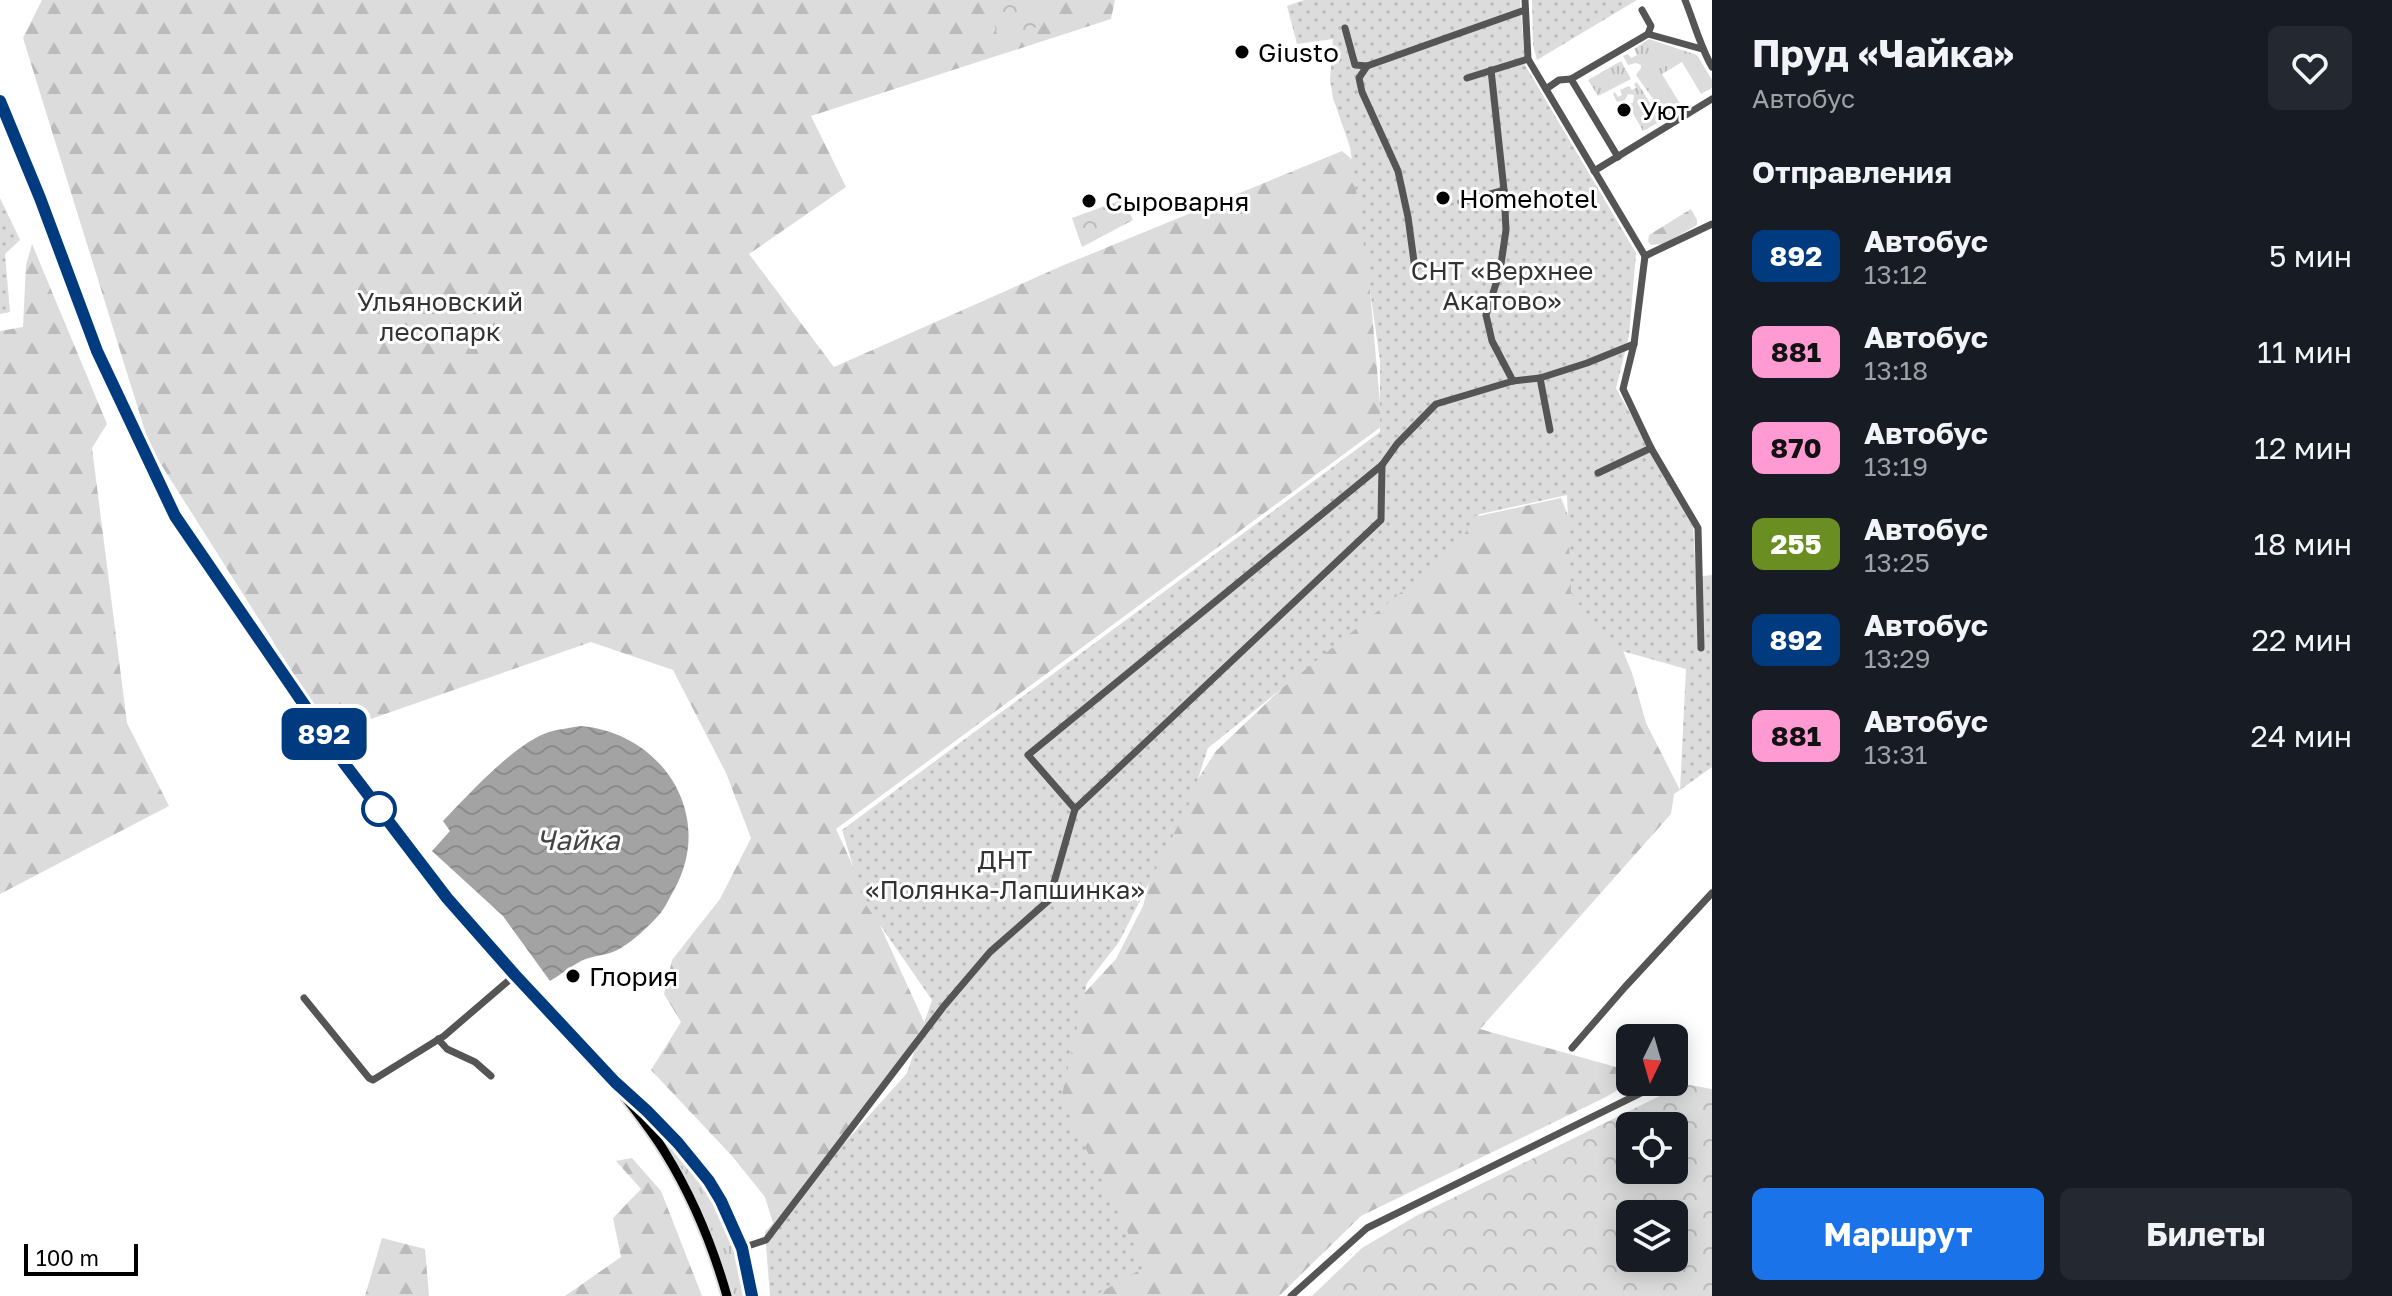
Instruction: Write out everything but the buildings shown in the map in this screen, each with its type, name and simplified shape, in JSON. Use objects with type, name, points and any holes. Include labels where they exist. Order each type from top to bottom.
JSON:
[{"type":"main road","points":[[0,102],[40,198],[97,351],[175,516],[344,763],[447,898],[615,1082],[658,1122],[709,1181],[727,1212],[742,1248],[752,1296]]},
{"type":"main road","points":[[615,1082],[680,1178],[694,1205],[727,1296]]},
{"type":"street","points":[[1525,0],[1528,59],[1645,256],[1634,344],[1623,389],[1651,448],[1698,528],[1701,648]]},
{"type":"street","points":[[1685,0],[1702,49],[1712,67]]},
{"type":"street","points":[[1345,28],[1355,65],[1367,66],[1525,10]]},
{"type":"street","points":[[1546,89],[1559,80],[1571,79],[1648,34],[1651,26],[1642,10]]},
{"type":"street","points":[[1648,34],[1702,49]]},
{"type":"street","points":[[1467,78],[1528,59]]},
{"type":"street","points":[[1367,66],[1359,78],[1362,92],[1398,171],[1415,269]]},
{"type":"street","points":[[1491,70],[1504,190],[1504,248],[1486,315],[1492,341],[1513,381]]},
{"type":"street","points":[[1571,79],[1618,157]]},
{"type":"street","points":[[1594,171],[1712,99]]},
{"type":"street","points":[[1461,202],[1504,190]]},
{"type":"street","points":[[1645,256],[1712,225]]},
{"type":"street","points":[[1075,809],[1028,755],[1382,465],[1397,444],[1436,404],[1513,381],[1540,378],[1634,344]]},
{"type":"street","points":[[1540,378],[1550,430]]},
{"type":"street","points":[[1598,473],[1651,448]]},
{"type":"street","points":[[742,1248],[766,1240],[944,1006],[990,952],[1049,900],[1075,809],[1381,520],[1382,465]]},
{"type":"street","points":[[1572,1048],[1712,893]]},
{"type":"street","points":[[304,998],[373,1080],[462,1022],[515,975]]},
{"type":"street","points":[[438,1039],[447,1049],[475,1062],[491,1076]]},
{"type":"street","points":[[1291,1296],[1367,1228],[1635,1096]]},
{"type":"green space","name":"Ульяновский лесопарк","points":[[42,0],[1115,0],[1111,19],[811,116],[846,187],[749,254],[834,367],[1064,265],[1342,151],[1359,165],[1382,426],[836,829],[925,1024],[776,1233],[765,1197],[732,1156],[651,1070],[681,1022],[664,994],[672,960],[720,899],[751,838],[726,773],[673,670],[591,642],[331,733],[150,447],[23,38]]},
{"type":"green space","points":[[989,0],[1042,0],[1043,25],[998,39]]},
{"type":"green space","points":[[1304,0],[1520,0],[1525,65],[1636,253],[1629,336],[1616,388],[1693,527],[1696,577],[1712,575],[1712,767],[1680,790],[1686,669],[1608,647],[1571,592],[1567,495],[1476,515],[1456,548],[1208,748],[1191,800],[1119,942],[1087,983],[1061,1099],[1145,1267],[1094,1296],[770,1296],[765,1232],[907,1073],[932,1000],[864,902],[842,830],[1380,432],[1380,361],[1350,147],[1330,80],[1333,39],[1297,44],[1287,6]]},
{"type":"green space","points":[[1532,0],[1637,0],[1537,60],[1533,45]]},
{"type":"green space","points":[[1649,39],[1697,55],[1712,80],[1712,88],[1701,94],[1682,62],[1662,74],[1682,107],[1666,117],[1636,75],[1641,65],[1628,65],[1623,56],[1628,54],[1631,58],[1637,55],[1634,49]]},
{"type":"green space","points":[[1621,61],[1631,79],[1598,96],[1588,80]]},
{"type":"green space","points":[[1637,82],[1661,121],[1643,131],[1627,103],[1633,103],[1634,95],[1628,94],[1625,100],[1617,102],[1613,94],[1615,92],[1618,97],[1622,95],[1620,90],[1629,86],[1632,90],[1636,88],[1634,84]]},
{"type":"green space","points":[[0,198],[20,240],[5,254],[10,312],[0,314]]},
{"type":"green space","points":[[1124,199],[1133,220],[1082,247],[1072,218]]},
{"type":"green space","points":[[1691,209],[1697,225],[1664,244],[1651,245],[1649,235]]},
{"type":"green space","points":[[32,244],[107,424],[92,448],[127,723],[169,806],[0,894],[0,331],[23,327],[26,265]]},
{"type":"green space","points":[[1439,430],[1479,516],[1561,498],[1632,673],[1646,723],[1680,790],[1674,794],[1671,814],[1480,1029],[1616,1067],[1616,1091],[1361,1216],[1279,1296],[1068,1296],[1021,1082],[1077,1001],[1116,959],[1143,906],[1162,835],[1216,751],[1429,548]]},
{"type":"green space","points":[[1688,1085],[1712,1089],[1712,1296],[1312,1296],[1362,1248],[1416,1216],[1616,1117],[1616,1184],[1688,1184],[1688,1112],[1627,1112],[1660,1096],[1688,1096]]},
{"type":"green space","points":[[658,1130],[690,1169],[715,1207],[733,1247],[745,1296],[734,1296],[702,1210]]},
{"type":"green space","points":[[632,1158],[661,1191],[702,1296],[565,1296],[621,1257],[613,1218],[641,1189],[616,1161]]},
{"type":"green space","points":[[382,1238],[425,1249],[429,1296],[365,1296]]},
{"type":"water","name":"Чайка","points":[[581,726],[610,732],[636,744],[657,761],[674,782],[684,807],[689,834],[685,862],[674,890],[658,916],[626,945],[581,961],[550,981],[503,916],[432,851],[450,831],[443,821],[507,758],[549,732]]},
{"type":"bus line","name":"892","points":[[0,101],[97,351],[175,516],[344,763],[447,898],[615,1082],[678,1143],[709,1181],[733,1224],[742,1248],[752,1296]]},
{"type":"place","name":"Giusto","points":[[1242,52]]},
{"type":"place","name":"Уют","points":[[1624,110]]},
{"type":"place","name":"Homehotel","points":[[1443,198]]},
{"type":"place","name":"Сыроварня","points":[[1089,201]]},
{"type":"place","name":"Глория","points":[[573,976]]},
{"type":"park label","name":"СНТ «Верхнее Акатово»","points":[[1502,285]]},
{"type":"park label","name":"ДНТ «Полянка-Лапшинка»","points":[[1005,874]]}]
